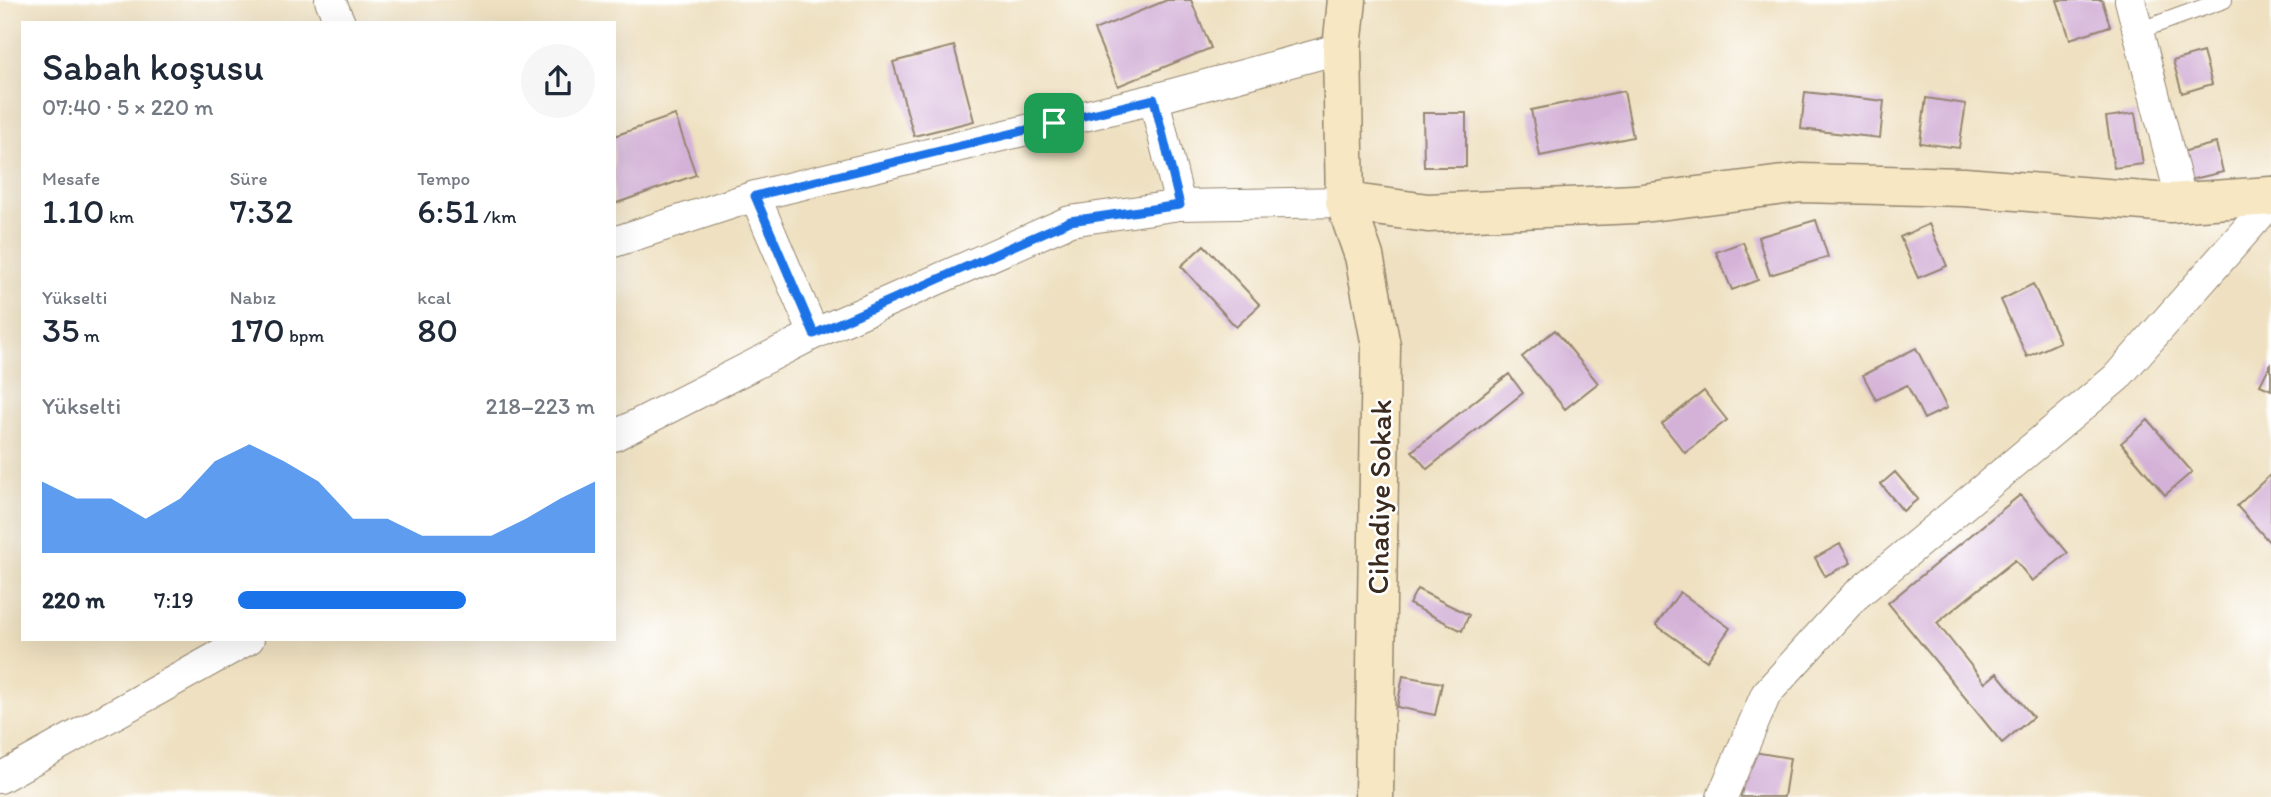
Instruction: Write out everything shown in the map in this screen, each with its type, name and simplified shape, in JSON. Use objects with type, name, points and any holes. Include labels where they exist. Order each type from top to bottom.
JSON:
[{"type":"street","points":[[330,0],[339,21]]},
{"type":"street","name":"Cihadiye Sokak","points":[[1348,0],[1342,48],[1346,202],[1364,256],[1381,346],[1374,797]]},
{"type":"street","points":[[2130,0],[2182,202]]},
{"type":"street","points":[[616,241],[755,196],[1154,99],[1342,48]]},
{"type":"street","points":[[1154,99],[1180,205]]},
{"type":"street","points":[[616,435],[814,334],[1070,221],[1180,205],[1346,202],[1428,213],[1635,204],[1800,183],[1964,187],[2169,203],[2271,196]]},
{"type":"street","points":[[755,196],[814,334]]},
{"type":"street","points":[[1721,797],[1766,694],[1845,607],[2116,378],[2271,202]]},
{"type":"street","points":[[0,778],[245,641]]},
{"type":"lane","points":[[2138,31],[2224,0]]},
{"type":"building","points":[[1167,0],[1191,0],[1211,48],[1118,86],[1094,30]]},
{"type":"building","points":[[2057,0],[2102,0],[2110,26],[2070,39]]},
{"type":"building","points":[[954,46],[974,121],[914,136],[893,62]]},
{"type":"building","points":[[2203,52],[2212,84],[2182,93],[2173,61]]},
{"type":"building","points":[[1624,91],[1633,137],[1540,156],[1531,110]]},
{"type":"building","points":[[1805,92],[1884,101],[1880,138],[1801,129]]},
{"type":"building","points":[[1926,98],[1966,104],[1959,148],[1920,143]]},
{"type":"building","points":[[1423,113],[1466,113],[1466,167],[1424,167]]},
{"type":"building","points":[[2135,113],[2143,164],[2114,168],[2106,117]]},
{"type":"building","points":[[675,115],[696,175],[616,203],[616,135]]},
{"type":"building","points":[[2216,143],[2223,172],[2189,180],[2182,152]]},
{"type":"building","points":[[1816,220],[1828,257],[1770,275],[1758,237]]},
{"type":"building","points":[[1929,224],[1947,266],[1918,278],[1900,237]]},
{"type":"building","points":[[1743,242],[1758,280],[1732,290],[1716,252]]},
{"type":"building","points":[[1204,245],[1260,305],[1236,327],[1181,266]]},
{"type":"building","points":[[2033,284],[2060,342],[2027,357],[2001,300]]},
{"type":"building","points":[[1555,330],[1598,383],[1565,409],[1522,357]]},
{"type":"building","points":[[1916,348],[1947,408],[1924,419],[1907,385],[1876,400],[1863,375]]},
{"type":"building","points":[[2271,363],[2271,390],[2260,385]]},
{"type":"building","points":[[1509,374],[1523,393],[1427,469],[1412,451]]},
{"type":"building","points":[[1704,391],[1727,420],[1685,453],[1662,424]]},
{"type":"building","points":[[2148,420],[2192,472],[2165,495],[2121,443]]},
{"type":"building","points":[[1895,472],[1918,499],[1903,511],[1881,484]]},
{"type":"building","points":[[2271,474],[2271,544],[2237,506]]},
{"type":"building","points":[[2020,495],[2068,553],[2032,581],[2015,560],[1937,623],[1985,683],[1997,673],[2033,717],[2002,743],[1888,603]]},
{"type":"building","points":[[1840,544],[1851,563],[1825,576],[1815,558]]},
{"type":"building","points":[[1417,589],[1469,615],[1462,631],[1409,604]]},
{"type":"building","points":[[1680,592],[1730,628],[1707,661],[1656,625]]},
{"type":"building","points":[[1403,676],[1442,683],[1435,715],[1397,707]]},
{"type":"building","points":[[1748,751],[1790,758],[1784,797],[1741,797]]},
{"type":"route","points":[[1154,99],[1180,205],[1070,221],[814,334],[755,196],[1054,123],[1154,99]]}]
